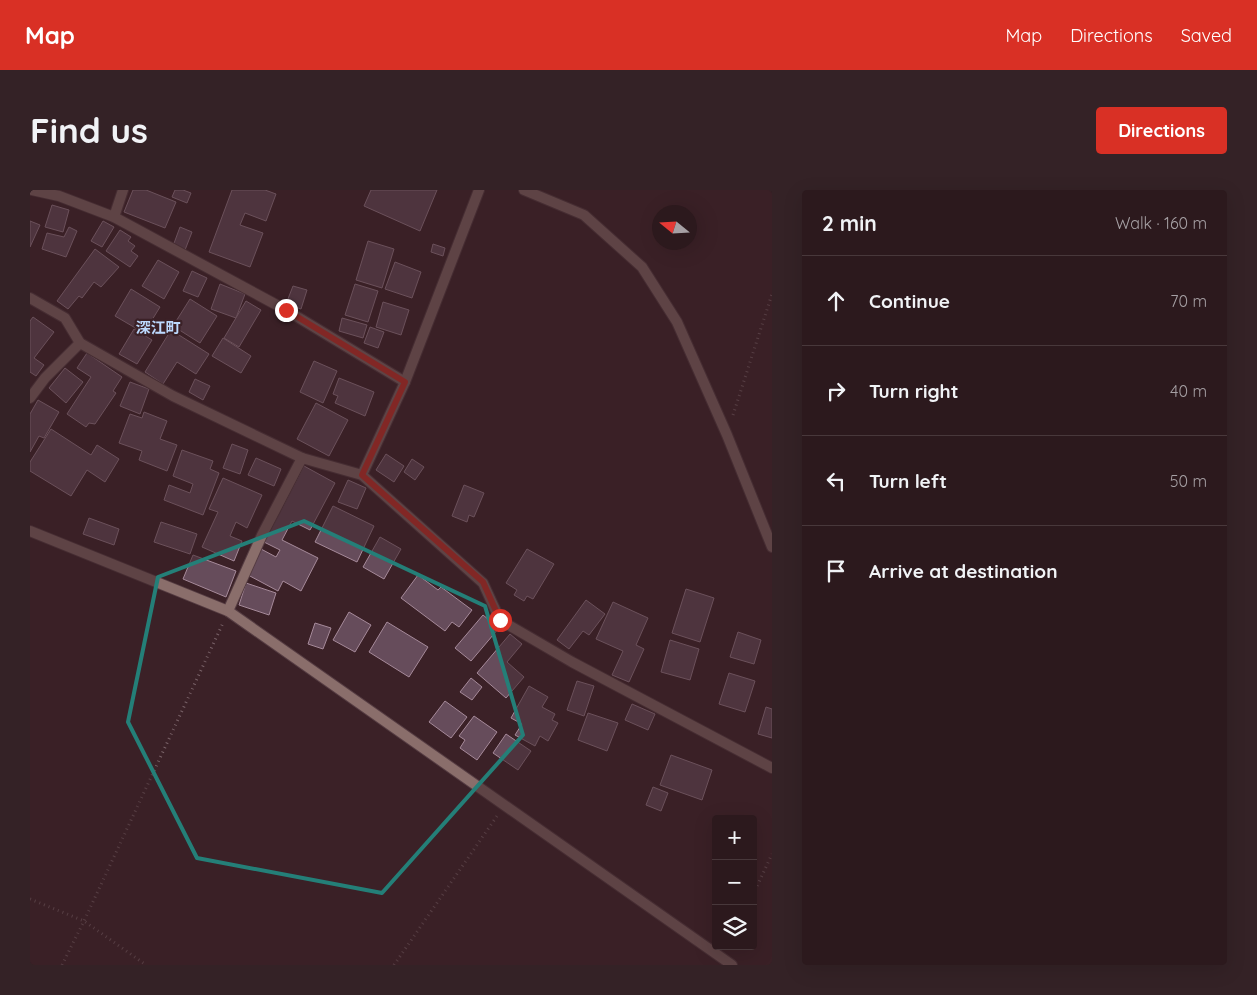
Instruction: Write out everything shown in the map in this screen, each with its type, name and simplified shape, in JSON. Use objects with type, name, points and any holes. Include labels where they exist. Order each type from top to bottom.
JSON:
[{"type":"street","points":[[32,190],[59,196],[114,217],[286,310],[405,382]]},
{"type":"street","points":[[114,217],[123,190]]},
{"type":"street","points":[[362,475],[405,382],[479,190]]},
{"type":"street","points":[[524,190],[584,215],[642,267],[677,322],[727,435],[772,547]]},
{"type":"street","points":[[30,298],[66,318],[80,343],[173,396],[302,458],[362,475],[483,582],[500,620],[572,662],[772,768]]},
{"type":"street","points":[[30,398],[45,378],[80,343]]},
{"type":"street","points":[[228,611],[262,535],[302,458]]},
{"type":"street","points":[[30,531],[228,611],[732,965]]},
{"type":"path","points":[[727,435],[772,294]]},
{"type":"path","points":[[62,965],[228,611]]},
{"type":"path","points":[[394,965],[504,805]]},
{"type":"path","points":[[757,886],[772,854]]},
{"type":"path","points":[[30,899],[84,921],[146,965]]},
{"type":"highlighted area","points":[[304,521],[485,606],[523,735],[382,893],[197,858],[128,722],[158,577]]},
{"type":"building","points":[[133,190],[146,190],[176,202],[165,228],[124,212]]},
{"type":"building","points":[[175,190],[191,193],[187,203],[172,197]]},
{"type":"building","points":[[232,190],[265,190],[276,194],[266,221],[245,213],[240,225],[263,233],[250,267],[209,252]]},
{"type":"building","points":[[371,190],[437,190],[420,231],[364,206]]},
{"type":"building","points":[[52,205],[69,210],[63,232],[45,227]]},
{"type":"building","points":[[30,221],[40,225],[30,247]]},
{"type":"building","points":[[103,221],[114,227],[102,247],[91,241]]},
{"type":"building","points":[[69,227],[77,231],[66,257],[42,249],[47,233],[64,237]]},
{"type":"building","points":[[180,227],[192,232],[185,250],[173,246]]},
{"type":"building","points":[[120,230],[131,237],[128,241],[135,246],[131,251],[138,256],[130,267],[106,251]]},
{"type":"building","points":[[368,241],[394,249],[382,288],[356,280]]},
{"type":"building","points":[[433,244],[445,248],[443,256],[431,252]]},
{"type":"building","points":[[95,249],[119,267],[101,287],[94,282],[82,298],[79,296],[68,309],[57,301]]},
{"type":"building","points":[[158,260],[179,272],[164,299],[142,286]]},
{"type":"building","points":[[395,262],[421,272],[412,298],[385,289]]},
{"type":"building","points":[[192,271],[207,278],[198,297],[183,291]]},
{"type":"building","points":[[220,284],[245,294],[236,318],[211,309]]},
{"type":"building","points":[[355,284],[378,291],[368,322],[345,315]]},
{"type":"building","points":[[293,286],[307,290],[301,309],[286,304]]},
{"type":"building","points":[[131,289],[160,307],[144,333],[115,316]]},
{"type":"building","points":[[190,299],[217,316],[200,343],[173,326]]},
{"type":"building","points":[[246,301],[261,310],[239,347],[224,338]]},
{"type":"building","points":[[383,302],[409,310],[401,335],[376,327]]},
{"type":"building","points":[[33,317],[54,332],[34,358],[44,365],[36,376],[30,372],[30,321]]},
{"type":"building","points":[[342,318],[367,325],[363,338],[339,331]]},
{"type":"building","points":[[370,327],[384,332],[378,348],[364,343]]},
{"type":"building","points":[[134,329],[152,340],[137,364],[119,354]]},
{"type":"building","points":[[171,330],[209,354],[196,374],[177,362],[163,384],[145,372]]},
{"type":"building","points":[[223,338],[251,356],[241,373],[212,356]]},
{"type":"building","points":[[87,353],[122,377],[113,391],[116,393],[95,424],[89,423],[86,427],[67,414],[91,377],[77,368]]},
{"type":"building","points":[[314,361],[337,371],[323,403],[300,392]]},
{"type":"building","points":[[65,368],[83,382],[66,403],[49,388]]},
{"type":"building","points":[[339,378],[374,392],[365,416],[335,403],[338,396],[333,394]]},
{"type":"building","points":[[195,379],[210,386],[203,400],[189,392]]},
{"type":"building","points":[[130,382],[149,389],[140,414],[120,406]]},
{"type":"building","points":[[38,400],[59,412],[44,438],[39,436],[30,452],[30,414]]},
{"type":"building","points":[[316,403],[348,420],[329,456],[297,439]]},
{"type":"building","points":[[144,412],[167,421],[160,439],[177,445],[167,471],[139,460],[142,451],[119,443],[130,414],[142,418]]},
{"type":"building","points":[[51,429],[91,455],[97,445],[119,459],[105,482],[87,470],[71,496],[30,471],[30,462]]},
{"type":"building","points":[[232,444],[248,450],[240,474],[223,468]]},
{"type":"building","points":[[182,450],[213,461],[210,469],[219,473],[203,515],[164,500],[169,485],[190,493],[193,484],[173,476]]},
{"type":"building","points":[[386,454],[404,466],[394,482],[376,470]]},
{"type":"building","points":[[256,458],[281,469],[274,486],[248,475]]},
{"type":"building","points":[[412,459],[424,467],[415,480],[404,472]]},
{"type":"building","points":[[304,466],[335,483],[310,530],[292,521],[282,540],[318,558],[301,591],[283,581],[278,591],[248,575],[261,549],[276,557],[280,550],[264,542]]},
{"type":"building","points":[[223,478],[262,495],[247,528],[236,522],[230,536],[242,541],[234,561],[202,547],[218,512],[209,509]]},
{"type":"building","points":[[348,480],[366,488],[357,509],[338,502]]},
{"type":"building","points":[[464,485],[484,493],[474,517],[469,515],[467,522],[452,516]]},
{"type":"building","points":[[333,506],[374,526],[357,562],[315,542]]},
{"type":"building","points":[[89,518],[119,529],[114,545],[83,534]]},
{"type":"building","points":[[161,522],[197,534],[190,554],[154,542]]},
{"type":"building","points":[[380,537],[401,549],[384,579],[363,567]]},
{"type":"building","points":[[527,549],[554,564],[533,599],[527,596],[524,601],[514,595],[517,590],[506,583]]},
{"type":"building","points":[[193,555],[236,571],[226,597],[183,579]]},
{"type":"building","points":[[418,575],[438,590],[441,587],[472,610],[459,627],[452,622],[445,631],[401,598]]},
{"type":"building","points":[[246,583],[276,593],[269,615],[239,605]]},
{"type":"building","points":[[686,589],[714,598],[700,642],[672,633]]},
{"type":"building","points":[[586,600],[605,614],[589,635],[583,631],[569,649],[557,640]]},
{"type":"building","points":[[613,602],[648,618],[636,645],[644,649],[629,682],[612,675],[623,651],[596,639]]},
{"type":"building","points":[[349,612],[371,625],[355,652],[333,640]]},
{"type":"building","points":[[483,615],[499,628],[471,661],[455,648]]},
{"type":"building","points":[[387,622],[428,647],[409,677],[369,652]]},
{"type":"building","points":[[315,623],[331,628],[323,649],[308,644]]},
{"type":"building","points":[[738,632],[761,640],[754,664],[730,657]]},
{"type":"building","points":[[510,634],[522,644],[507,662],[524,677],[506,698],[477,673]]},
{"type":"building","points":[[670,640],[699,649],[690,680],[661,672]]},
{"type":"building","points":[[729,673],[755,681],[745,712],[719,704]]},
{"type":"building","points":[[471,678],[482,687],[472,700],[460,692]]},
{"type":"building","points":[[577,681],[594,686],[584,716],[567,710]]},
{"type":"building","points":[[529,686],[548,697],[542,707],[555,714],[552,720],[558,723],[548,741],[540,736],[535,746],[515,735],[522,724],[511,718]]},
{"type":"building","points":[[445,701],[467,717],[451,738],[429,722]]},
{"type":"building","points":[[632,704],[655,714],[648,730],[625,720]]},
{"type":"building","points":[[766,707],[772,709],[772,738],[758,734]]},
{"type":"building","points":[[588,713],[618,723],[607,751],[578,740]]},
{"type":"building","points":[[474,716],[497,732],[477,760],[460,748],[465,740],[459,736]]},
{"type":"building","points":[[506,734],[531,751],[518,770],[493,753]]},
{"type":"building","points":[[671,755],[712,770],[702,800],[660,785]]},
{"type":"building","points":[[653,787],[668,793],[661,811],[646,805]]},
{"type":"district","name":"深江町","points":[[158,327]]},
{"type":"route","points":[[286,310],[405,382],[362,475],[483,582],[500,620]]}]
